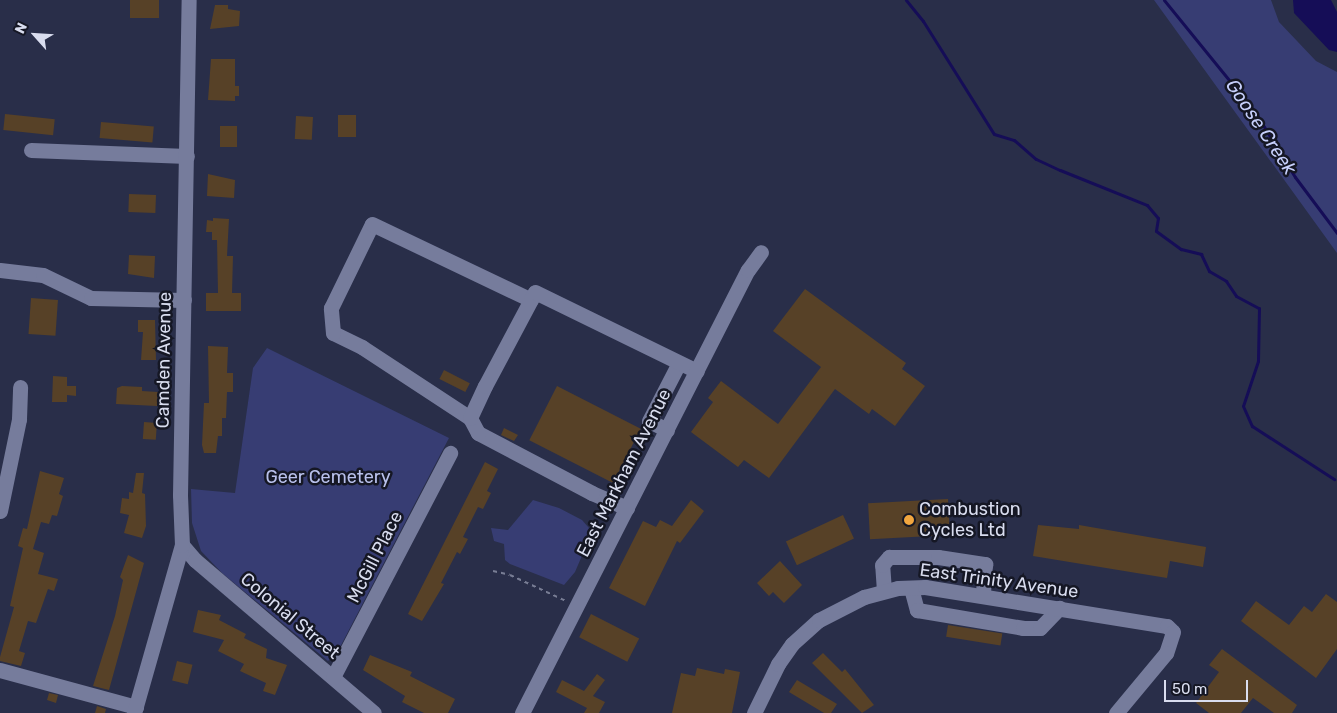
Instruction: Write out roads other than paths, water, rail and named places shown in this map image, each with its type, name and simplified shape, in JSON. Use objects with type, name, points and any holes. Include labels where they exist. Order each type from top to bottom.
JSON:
[{"type":"street","name":"Camden Avenue","points":[[135,710],[182,546],[180,495],[189,0]]},
{"type":"street","points":[[31,150],[186,156]]},
{"type":"street","points":[[531,300],[372,224],[331,308],[333,333],[362,348],[470,418],[478,433],[592,493],[627,508]]},
{"type":"street","name":"East Markham Avenue","points":[[522,713],[748,270],[761,252]]},
{"type":"street","points":[[0,270],[43,275],[91,298],[184,300]]},
{"type":"street","points":[[470,418],[535,292],[697,371]]},
{"type":"street","points":[[666,430],[649,421],[679,363]]},
{"type":"street","points":[[0,511],[19,418],[20,387]]},
{"type":"street","name":"McGill Place","points":[[333,677],[450,453]]},
{"type":"street","name":"Colonial Street","points":[[182,546],[374,713]]},
{"type":"street","points":[[884,591],[882,565],[889,557],[938,557],[985,564],[983,595]]},
{"type":"street","points":[[912,588],[917,610],[1024,628],[1040,628],[1059,608]]},
{"type":"street","name":"East Trinity Avenue","points":[[754,713],[778,664],[804,632],[851,602],[884,591],[912,588],[983,595],[1148,621],[1167,626],[1173,632],[1166,654],[1116,713]]},
{"type":"street","points":[[0,670],[135,710]]},
{"type":"waterway","points":[[906,0],[923,21],[994,134],[1014,140],[1036,159],[1147,205],[1158,218],[1156,231],[1181,249],[1201,254],[1209,271],[1226,281],[1236,296],[1259,308],[1258,361],[1243,406],[1252,426],[1334,479]]},
{"type":"waterway","name":"Goose Creek","points":[[1164,0],[1255,112],[1295,177],[1337,233]]},
{"type":"place","name":"Combustion Cycles Ltd","points":[[909,520]]},
{"type":"park label","name":"Geer Cemetery","points":[[328,477]]}]
